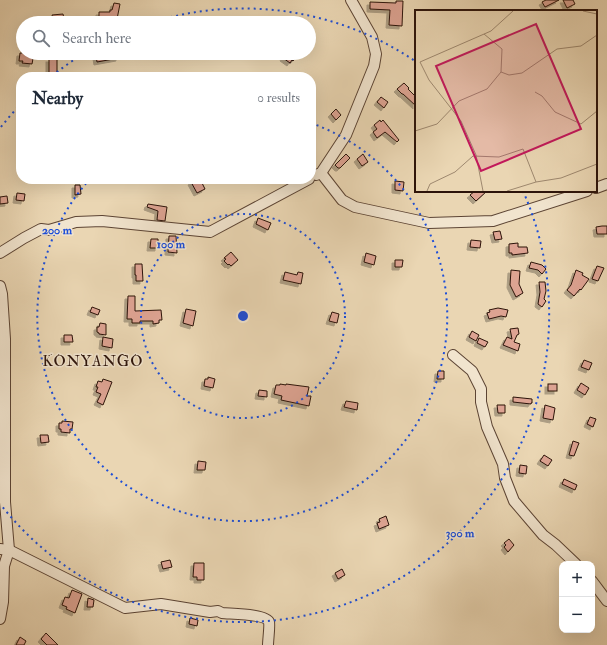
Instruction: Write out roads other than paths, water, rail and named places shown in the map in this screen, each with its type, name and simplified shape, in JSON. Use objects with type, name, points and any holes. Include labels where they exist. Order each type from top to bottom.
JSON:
[{"type":"street","points":[[316,175],[321,173],[346,135],[374,66],[376,54],[372,37],[351,0]]},
{"type":"street","points":[[321,173],[342,200],[355,207],[429,223],[493,221],[584,192]]},
{"type":"street","points":[[0,253],[41,229],[49,230],[76,222],[102,221],[210,232],[299,184]]},
{"type":"street","points":[[597,188],[607,184]]},
{"type":"street","points":[[0,286],[2,294],[5,339],[4,566],[3,602],[0,619]]},
{"type":"street","points":[[453,355],[472,371],[481,389],[481,402],[487,427],[503,464],[514,501],[543,535],[573,561]]},
{"type":"street","points":[[4,550],[125,608],[161,604],[266,619],[269,623],[268,645]]},
{"type":"street","points":[[595,585],[607,600]]},
{"type":"district","name":"KONYANGO","points":[[93,361]]}]
